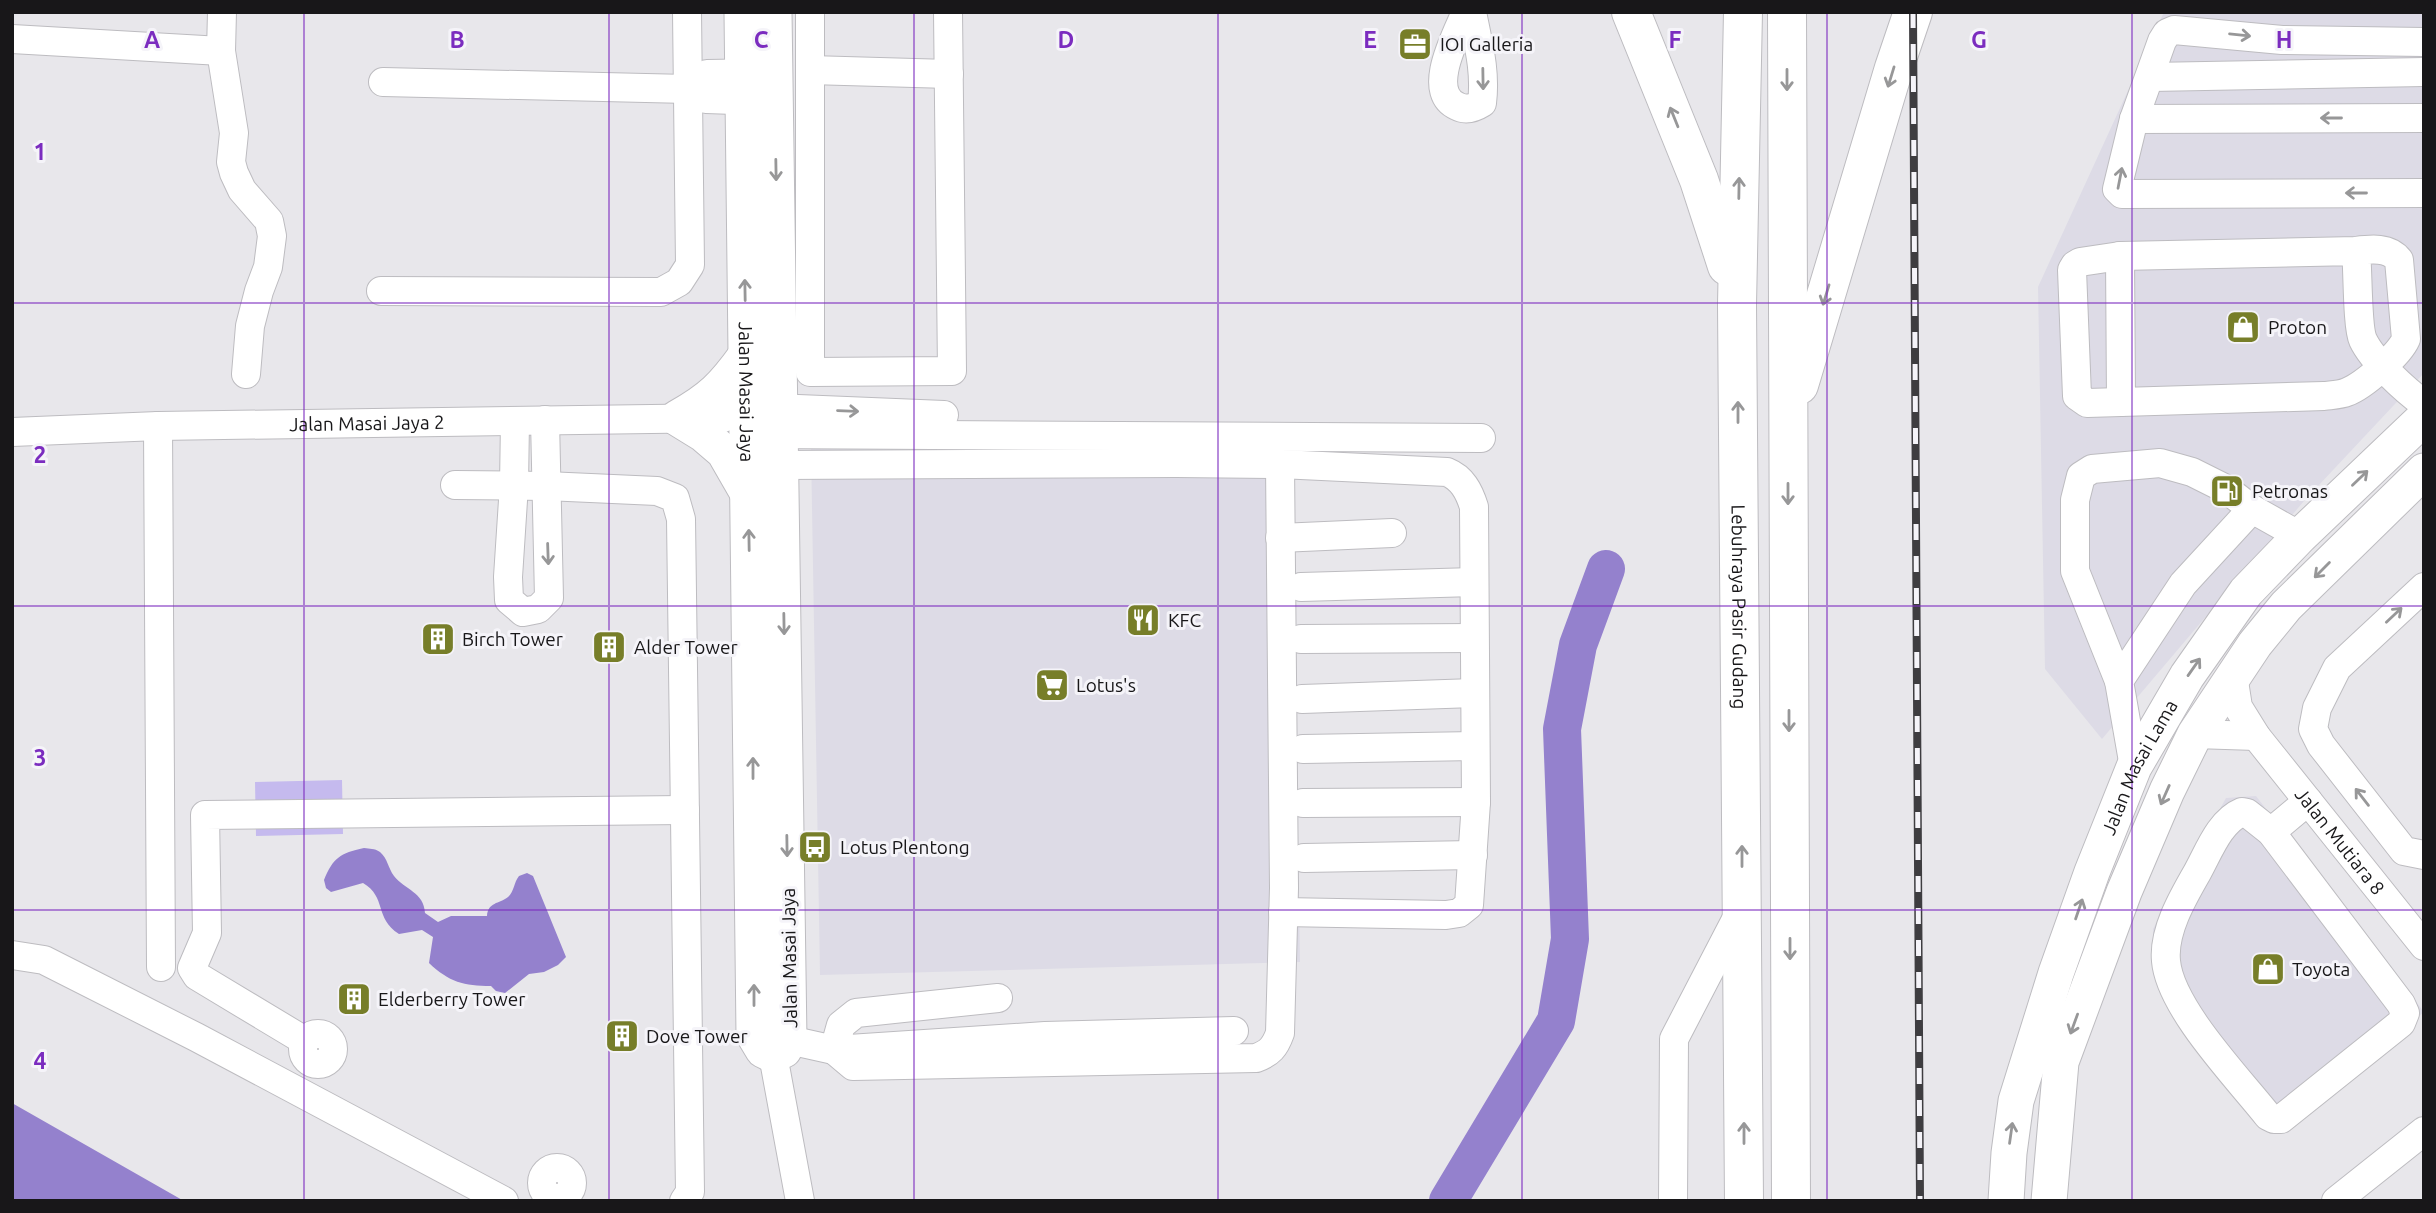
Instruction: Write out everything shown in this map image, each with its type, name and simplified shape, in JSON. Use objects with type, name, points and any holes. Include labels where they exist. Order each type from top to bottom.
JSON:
[{"type":"highway","points":[[1631,12],[1699,180],[1722,248],[1737,305]]},
{"type":"highway","name":"Lebuhraya Pasir Gudang","points":[[1743,12],[1737,305],[1744,1201]]},
{"type":"highway","points":[[1787,12],[1791,1201]]},
{"type":"highway","points":[[1787,426],[1913,12]]},
{"type":"main road","name":"Jalan Masai Jaya","points":[[741,12],[758,87],[777,245],[760,428],[748,495],[754,1035],[763,1050],[781,1047],[760,428],[746,355],[758,87],[774,12]]},
{"type":"main road","points":[[746,355],[716,393],[677,418],[704,433],[724,452],[748,495]]},
{"type":"main road","name":"Jalan Masai Lama","points":[[2006,1201],[2016,1101],[2056,973],[2134,767],[2188,676],[2246,592],[2300,536],[2424,418]]},
{"type":"main road","name":"Jalan Masai Lama","points":[[2049,1201],[2061,1062],[2124,892],[2166,791],[2195,734],[2255,644],[2286,606],[2424,471]]},
{"type":"street","points":[[222,12],[221,51],[234,133],[231,162],[242,191],[269,221],[272,236],[268,267],[250,326],[246,374]]},
{"type":"street","points":[[382,291],[661,292],[679,282],[690,265],[700,87],[687,12]]},
{"type":"street","points":[[810,12],[810,372],[952,371]]},
{"type":"street","points":[[944,425],[952,371],[948,12]]},
{"type":"street","points":[[1466,12],[1445,62],[1443,82],[1444,94],[1454,106],[1465,109],[1475,108],[1482,103],[1484,89],[1483,62],[1472,12]]},
{"type":"street","points":[[2424,42],[2282,40],[2174,30],[2167,33],[2134,119],[2117,188],[2122,194],[2424,193]]},
{"type":"street","points":[[12,39],[221,51]]},
{"type":"street","points":[[810,70],[949,74]]},
{"type":"street","points":[[2150,77],[2424,72]]},
{"type":"street","points":[[383,82],[758,87]]},
{"type":"street","points":[[2134,119],[2424,118]]},
{"type":"street","points":[[777,245],[810,203]]},
{"type":"street","points":[[2371,249],[2390,252],[2395,255],[2400,266],[2406,339],[2382,366],[2344,394],[2324,397],[2087,403],[2077,396],[2072,270],[2080,262],[2120,256],[2371,249]]},
{"type":"street","points":[[2357,251],[2363,339],[2382,366],[2405,390],[2424,404]]},
{"type":"street","points":[[2120,256],[2121,402]]},
{"type":"street","name":"Jalan Masai Jaya 2","points":[[12,432],[158,426],[677,418],[760,428]]},
{"type":"street","points":[[515,421],[509,600],[523,612],[538,608],[549,598],[545,420]]},
{"type":"street","points":[[760,428],[944,425],[1481,438]]},
{"type":"street","points":[[158,426],[161,967]]},
{"type":"street","points":[[760,428],[1280,464],[1447,472],[1457,476],[1470,495],[1474,507],[1476,802],[1469,905],[1459,914],[1417,916],[1283,912]]},
{"type":"street","points":[[2134,767],[2119,681],[2075,572],[2075,500],[2081,476],[2092,469],[2160,463],[2192,472],[2226,489],[2252,509],[2300,536]]},
{"type":"street","points":[[834,1050],[853,1066],[1256,1058],[1270,1051],[1276,1044],[1280,1033],[1283,912],[1294,857],[1291,587],[1280,538],[1280,464]]},
{"type":"street","points":[[455,485],[657,491],[674,498],[681,519],[691,1192],[684,1201]]},
{"type":"street","points":[[2119,681],[2183,584],[2252,509]]},
{"type":"street","points":[[1280,538],[1392,533]]},
{"type":"street","points":[[1291,587],[1474,583]]},
{"type":"street","points":[[2424,587],[2337,668],[2317,708],[2313,729],[2321,745],[2404,851],[2424,855]]},
{"type":"street","points":[[1292,638],[1474,638]]},
{"type":"street","name":"Jalan Mutiara 8","points":[[2233,676],[2238,707],[2256,736],[2424,946]]},
{"type":"street","points":[[1292,699],[1474,693]]},
{"type":"street","points":[[2195,734],[2256,736]]},
{"type":"street","points":[[1293,750],[1475,746]]},
{"type":"street","points":[[2271,832],[2308,801]]},
{"type":"street","points":[[1293,803],[1476,802]]},
{"type":"street","points":[[305,1041],[197,976],[192,968],[207,933],[205,815],[685,810]]},
{"type":"street","points":[[2242,812],[2247,813],[2271,832],[2401,1004],[2405,1013],[2400,1023],[2391,1031],[2295,1109],[2285,1117],[2274,1119],[2268,1116],[2190,1018],[2173,991],[2165,960],[2170,929],[2190,884],[2231,818],[2242,812]]},
{"type":"street","points":[[1294,857],[1473,855]]},
{"type":"street","points":[[1673,1201],[1674,1039],[1742,908]]},
{"type":"street","points":[[12,955],[44,960],[208,1043],[504,1201]]},
{"type":"street","points":[[834,1050],[841,1026],[856,1013],[998,998]]},
{"type":"street","points":[[800,1201],[781,1047],[834,1050],[1045,1036],[1234,1031]]},
{"type":"street","points":[[2349,1197],[2424,1130]]},
{"type":"shaded area","points":[[2164,12],[2424,12],[2424,373],[2304,501],[2102,739],[2045,669],[2038,287]]},
{"type":"shaded area","name":"Lotus's","points":[[811,449],[1292,453],[1300,962],[820,975]]},
{"type":"shaded area","points":[[342,780],[343,834],[256,836],[255,782]]},
{"type":"shaded area","name":"Toyota","points":[[2256,796],[2424,1012],[2280,1129],[2156,978],[2153,929],[2226,798]]},
{"type":"shaded area","points":[[364,848],[380,852],[398,881],[418,896],[425,913],[438,922],[451,916],[487,916],[489,908],[510,895],[519,876],[527,873],[533,876],[566,957],[558,965],[544,972],[529,974],[505,993],[496,991],[491,986],[465,984],[450,979],[429,963],[433,937],[422,930],[399,934],[391,928],[375,895],[363,883],[331,892],[326,888],[324,880],[334,862],[349,852]]},
{"type":"shaded area","points":[[12,1103],[184,1201],[12,1201]]},
{"type":"waterway","points":[[1448,1201],[1556,1021],[1570,939],[1562,729],[1578,645],[1606,569]]},
{"type":"railway","points":[[1913,12],[1920,1201]]},
{"type":"place","name":"IOI Galleria","points":[[1415,44]]},
{"type":"place","name":"Proton","points":[[2243,327]]},
{"type":"place","name":"Petronas","points":[[2227,491]]},
{"type":"place","name":"KFC","points":[[1143,620]]},
{"type":"place","name":"Birch Tower","points":[[438,639]]},
{"type":"place","name":"Alder Tower","points":[[609,647]]},
{"type":"place","name":"Lotus's","points":[[1052,685]]},
{"type":"place","name":"Lotus Plentong","points":[[815,847]]},
{"type":"place","name":"Toyota","points":[[2268,969]]},
{"type":"place","name":"Elderberry Tower","points":[[354,999]]},
{"type":"place","name":"Dove Tower","points":[[622,1036]]}]
